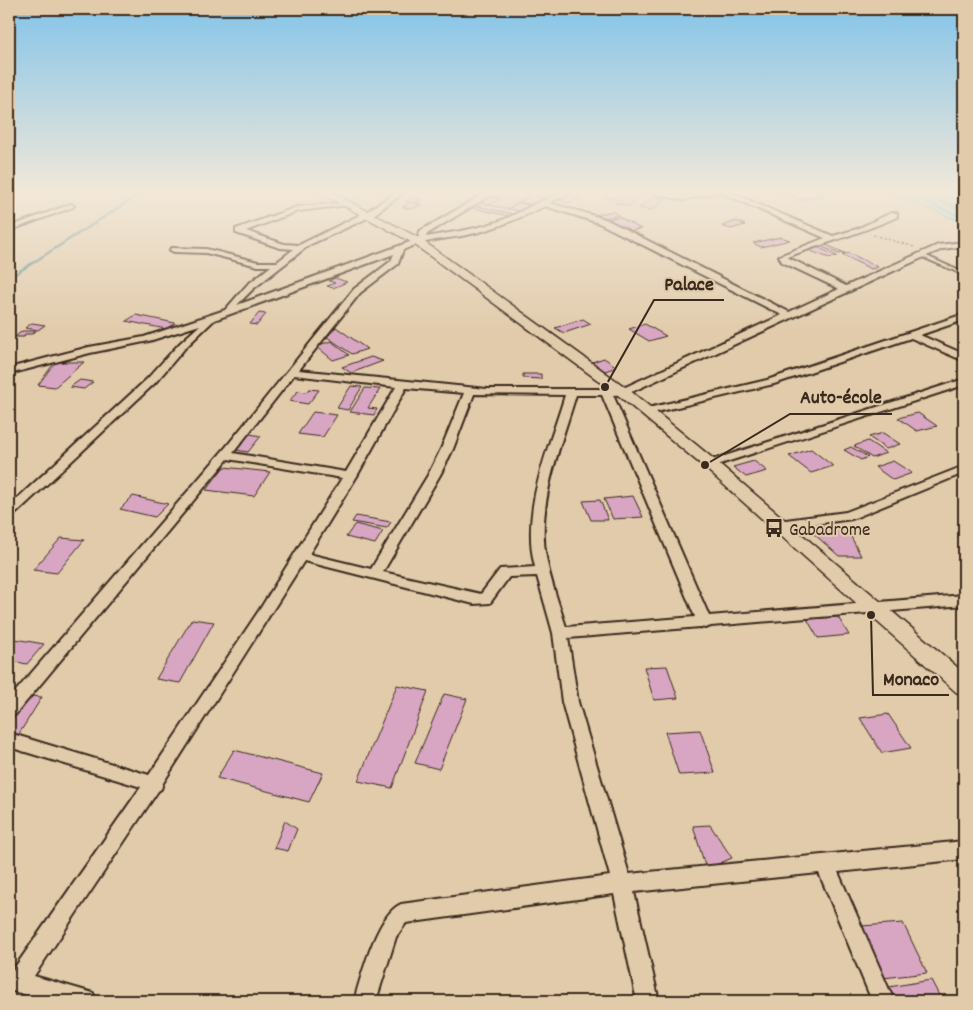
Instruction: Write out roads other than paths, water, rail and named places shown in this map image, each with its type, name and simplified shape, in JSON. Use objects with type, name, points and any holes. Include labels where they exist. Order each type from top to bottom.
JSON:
[{"type":"street","points":[[260,238],[283,246],[300,247]]},
{"type":"street","points":[[227,311],[250,287],[300,247],[319,238]]},
{"type":"street","points":[[414,238],[648,411],[778,525],[876,607],[964,686]]},
{"type":"street","points":[[9,370],[89,350],[146,339],[211,318],[399,249],[418,240],[429,238]]},
{"type":"street","points":[[636,238],[790,316]]},
{"type":"street","points":[[832,238],[783,256],[790,263],[848,290]]},
{"type":"street","points":[[291,372],[470,392],[624,392],[848,290],[924,253],[964,244]]},
{"type":"street","points":[[9,710],[224,455],[357,291],[395,262],[399,249]]},
{"type":"street","points":[[174,250],[206,251],[258,264],[281,264]]},
{"type":"street","points":[[648,411],[770,382],[964,317]]},
{"type":"street","points":[[9,513],[151,381],[182,346],[211,318]]},
{"type":"street","points":[[911,334],[964,358]]},
{"type":"street","points":[[710,464],[964,382]]},
{"type":"street","points":[[85,1001],[13,980],[155,784],[351,476],[403,385]]},
{"type":"street","points":[[375,573],[434,475],[447,449],[470,392]]},
{"type":"street","points":[[606,392],[705,623]]},
{"type":"street","points":[[571,393],[541,495],[537,525],[539,556],[560,633],[570,702],[622,884],[648,1001]]},
{"type":"street","points":[[224,455],[351,476]]},
{"type":"street","points":[[778,525],[848,516],[964,469]]},
{"type":"street","points":[[300,556],[474,599],[485,599],[505,572],[543,570]]},
{"type":"street","points":[[560,633],[705,623],[964,600]]},
{"type":"street","points":[[9,740],[155,784]]},
{"type":"street","points":[[365,1001],[388,931],[401,914],[622,884],[964,850]]},
{"type":"street","points":[[825,864],[883,1001]]},
{"type":"lane","points":[[924,253],[964,274]]},
{"type":"waterway","points":[[9,278],[71,238]]},
{"type":"place","name":"Palace","points":[[605,387]]},
{"type":"place","name":"Auto-école","points":[[705,465]]},
{"type":"place","name":"Gabadrome","points":[[774,528]]},
{"type":"place","name":"Monaco","points":[[871,615]]}]
